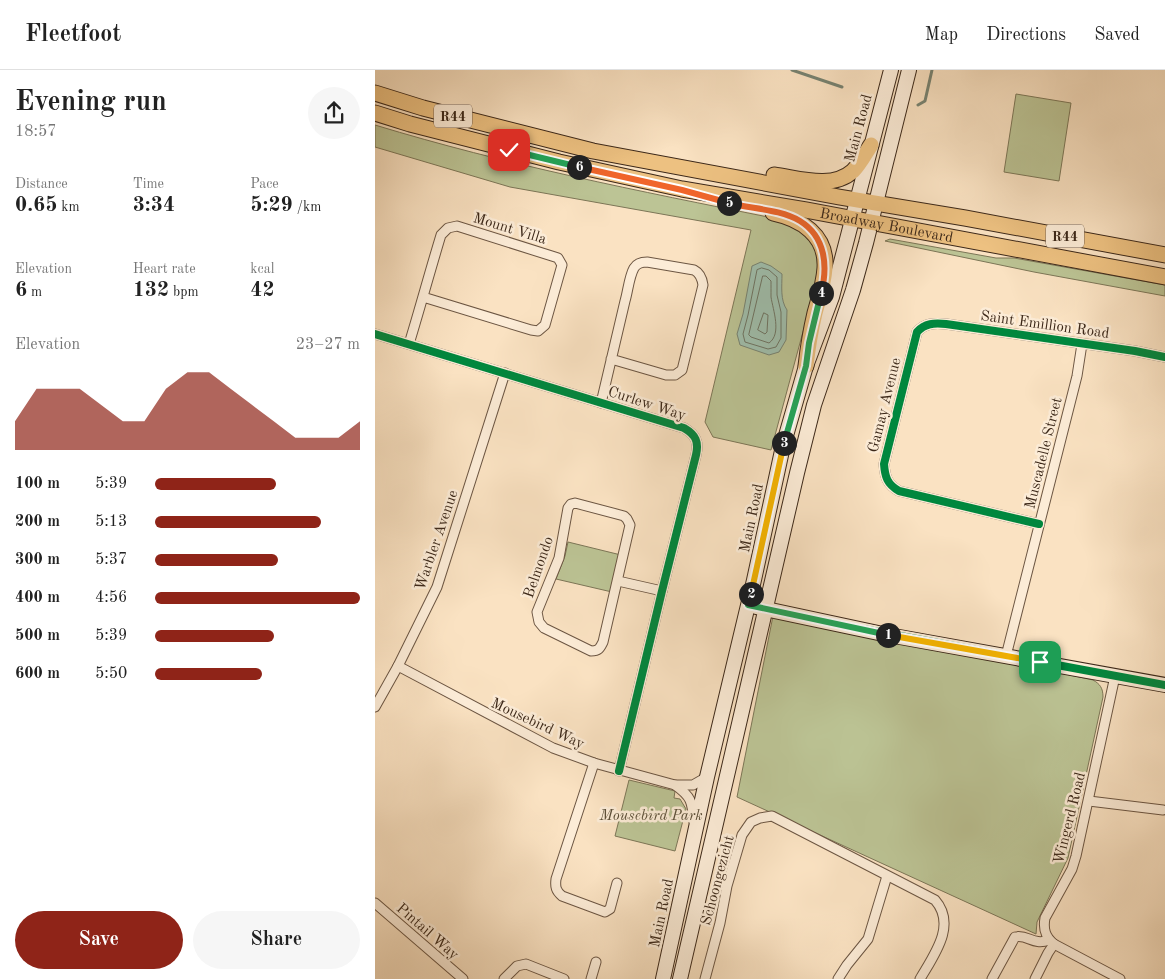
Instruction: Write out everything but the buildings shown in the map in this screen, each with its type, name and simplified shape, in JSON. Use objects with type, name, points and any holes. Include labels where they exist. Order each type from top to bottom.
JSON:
[{"type":"main road","name":"Main Road","points":[[663,979],[694,834],[783,446],[806,366],[832,297],[891,70]]},
{"type":"main road","points":[[680,979],[797,472],[812,415],[853,290],[909,70]]},
{"type":"main road","name":"Broadway Boulevard","points":[[375,93],[423,108],[593,151],[1165,255]]},
{"type":"main road","name":"Broadway Boulevard","points":[[375,113],[410,124],[559,162],[682,190],[871,222],[1165,277]]},
{"type":"main road","points":[[680,166],[829,182],[844,177],[854,170],[871,145]]},
{"type":"main road","points":[[682,190],[790,217],[800,222],[817,238],[822,248],[825,268],[806,366]]},
{"type":"main road","points":[[748,605],[883,634],[1165,685]]},
{"type":"street","name":"Mount Villa","points":[[409,344],[441,235],[452,226],[558,258],[562,265],[545,325],[538,331],[423,297]]},
{"type":"street","points":[[601,403],[611,359],[632,273],[637,264],[647,262],[694,270],[698,273],[702,278],[703,285],[682,370],[675,375],[666,375],[611,359]]},
{"type":"street","name":"Saint Emillion Road","points":[[922,327],[935,323],[946,324],[1135,350],[1165,356]]},
{"type":"street","name":"Gamay Avenue","points":[[922,327],[915,338],[888,446],[884,464],[887,480],[891,486],[899,491],[1039,524]]},
{"type":"street","name":"Curlew Way","points":[[375,334],[684,428],[696,439],[696,455],[619,771]]},
{"type":"street","name":"Muscadelle Street","points":[[1006,656],[1077,376],[1082,344]]},
{"type":"street","name":"Warbler Avenue","points":[[375,707],[398,666],[440,579],[505,373]]},
{"type":"street","name":"Belmondo","points":[[571,504],[581,504],[624,516],[629,521],[630,529],[618,581],[603,642],[598,651],[591,651],[545,628],[539,622],[537,618],[539,607],[559,558],[567,514],[571,504]]},
{"type":"street","points":[[618,581],[662,591]]},
{"type":"street","name":"Mousebird Way","points":[[398,666],[553,748],[594,763],[675,785],[693,785],[707,777]]},
{"type":"street","name":"Wingerd Road","points":[[1052,942],[1044,930],[1045,918],[1074,862],[1089,801],[1115,676]]},
{"type":"street","points":[[594,763],[555,879],[555,886],[561,896],[605,912],[610,909],[617,883]]},
{"type":"street","points":[[675,785],[691,799],[694,834]]},
{"type":"street","points":[[1089,801],[1163,810]]},
{"type":"street","name":"Schoongezicht","points":[[705,979],[720,923],[733,861],[742,835],[751,822],[767,816],[779,818],[887,876],[931,897],[940,905],[945,918],[944,930],[938,947],[920,979]]},
{"type":"street","points":[[838,979],[868,939],[887,876]]},
{"type":"street","name":"Pintail Way","points":[[375,903],[463,979]]},
{"type":"street","points":[[992,979],[1015,936],[1037,943],[1052,942],[1120,979]]},
{"type":"street","points":[[1035,979],[1052,942]]},
{"type":"street","points":[[591,979],[596,962]]},
{"type":"street","points":[[504,979],[517,966],[526,964],[564,979]]},
{"type":"green space","points":[[1016,94],[1071,103],[1059,181],[1004,172]]},
{"type":"green space","points":[[375,125],[523,165],[773,218],[800,229],[810,239],[816,252],[817,280],[771,450],[713,437],[705,422],[751,230],[510,187],[375,147]]},
{"type":"green space","points":[[890,239],[996,258],[1014,258],[1165,285],[1165,296],[1034,272],[885,241]]},
{"type":"green space","points":[[568,542],[621,555],[612,592],[556,579]]},
{"type":"green space","points":[[774,611],[1093,680],[1099,685],[1102,689],[1103,697],[1068,858],[1037,922],[1036,934],[737,797]]},
{"type":"green space","name":"Mousebird Park","points":[[629,780],[675,791],[674,798],[680,799],[686,809],[675,851],[615,836]]},
{"type":"water","points":[[761,262],[782,274],[782,297],[787,310],[786,340],[779,352],[769,355],[740,345],[737,334],[743,314],[752,266]]},
{"type":"waterway","points":[[792,70],[842,87]]},
{"type":"waterway","points":[[918,105],[925,101],[932,70]]},
{"type":"cycle path","points":[[1039,524],[899,491],[889,483],[884,464],[917,332],[930,324],[946,324],[1165,357]]},
{"type":"cycle path","points":[[375,334],[684,428],[696,439],[696,455],[619,771]]},
{"type":"cycle path","points":[[863,629],[1165,685]]},
{"type":"route","points":[[509,150],[790,217],[800,222],[817,238],[825,260],[823,286],[815,312],[806,366],[783,446],[748,605],[883,634],[1040,662]]}]
